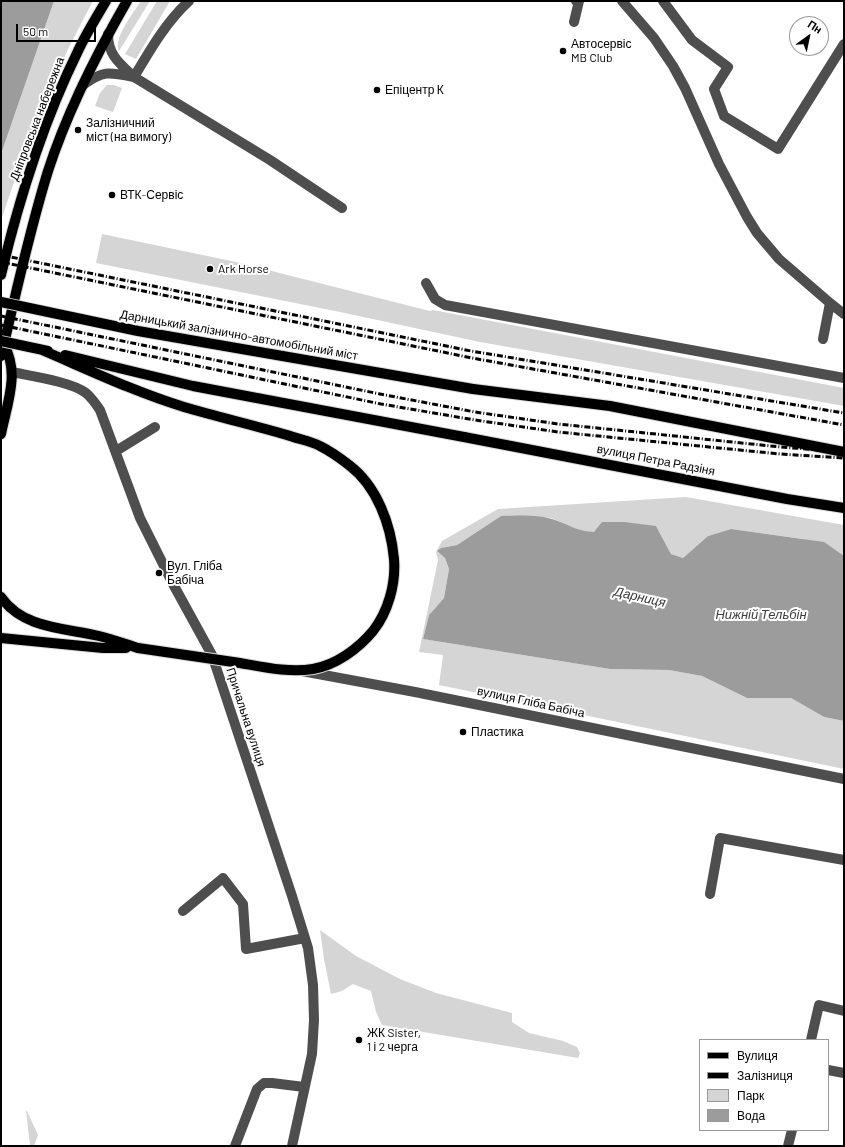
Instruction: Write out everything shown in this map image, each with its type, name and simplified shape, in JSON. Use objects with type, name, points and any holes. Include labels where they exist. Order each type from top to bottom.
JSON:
[{"type":"main road","name":"Дніпровська набережна","points":[[1,275],[23,193],[36,153],[57,99],[78,52],[106,1]]},
{"type":"main road","points":[[1,356],[2,343],[32,227],[49,170],[83,85],[108,34],[127,1]]},
{"type":"main road","name":"Дарницький залізнично-автомобільний міст","points":[[1,302],[138,331],[473,389],[610,406],[844,452]]},
{"type":"main road","points":[[1,638],[103,648],[138,648],[283,670],[312,669],[335,662],[352,651],[367,638],[378,624],[388,602],[392,588],[394,565],[392,541],[386,519],[366,483],[350,466],[319,445],[183,407],[118,384],[42,350],[2,343]]},
{"type":"main road","points":[[1,434],[12,372],[8,352],[2,343]]},
{"type":"main road","name":"вулиця Петра Радзіня","points":[[42,350],[193,386],[787,499],[844,508]]},
{"type":"main road","points":[[1,597],[19,614],[38,624],[100,636],[138,648]]},
{"type":"street","points":[[134,77],[152,46],[168,23],[189,1]]},
{"type":"street","points":[[574,22],[579,1],[576,1]]},
{"type":"street","points":[[622,1],[654,38],[673,66],[685,88],[719,164],[757,233],[779,259],[844,314]]},
{"type":"street","points":[[663,1],[692,40],[728,67],[714,89],[724,116],[778,149],[844,44]]},
{"type":"street","points":[[108,34],[109,48],[113,55],[134,77],[270,160],[342,208]]},
{"type":"street","points":[[83,85],[100,74],[114,73],[134,77]]},
{"type":"street","points":[[426,283],[434,299],[445,305],[844,378]]},
{"type":"street","points":[[823,339],[830,303]]},
{"type":"street","name":"Причальна вулиця","points":[[12,372],[49,380],[85,392],[100,410],[140,518],[173,584],[212,655],[308,948],[313,985],[314,1020],[312,1054],[292,1146]]},
{"type":"street","points":[[116,451],[155,427]]},
{"type":"street","name":"вулиця Гліба Бабіча","points":[[212,655],[415,692],[844,779]]},
{"type":"street","points":[[710,894],[720,838],[844,860]]},
{"type":"street","points":[[184,911],[223,878],[243,904],[246,949],[305,938]]},
{"type":"street","points":[[811,1039],[819,1005],[844,1011]]},
{"type":"street","points":[[829,1070],[844,1073]]},
{"type":"street","points":[[234,1146],[257,1089],[264,1083],[304,1087]]},
{"type":"street","points":[[788,1146],[792,1131]]},
{"type":"green space","points":[[54,1],[93,1],[63,58],[40,109],[1,220],[1,154]]},
{"type":"green space","points":[[141,1],[150,1],[119,51],[118,46],[121,32]]},
{"type":"green space","points":[[157,1],[170,1],[136,59],[125,54]]},
{"type":"green space","points":[[107,85],[114,85],[122,88],[113,112],[95,106],[100,93]]},
{"type":"green space","points":[[102,234],[236,262],[430,311],[433,310],[844,388],[844,406],[480,342],[96,263]]},
{"type":"green space","points":[[686,497],[844,525],[844,567],[825,563],[803,539],[731,529],[708,536],[683,558],[671,554],[656,526],[584,532],[551,518],[534,516],[501,516],[457,545],[441,548],[437,551],[445,558],[449,569],[444,598],[429,615],[423,639],[610,669],[669,670],[702,676],[747,698],[791,698],[824,717],[844,721],[844,769],[439,685],[443,655],[419,652],[438,560],[436,552],[442,541],[498,509]]},
{"type":"green space","points":[[320,930],[356,956],[400,979],[436,993],[512,1013],[512,1022],[529,1033],[563,1041],[577,1047],[580,1053],[578,1058],[382,1025],[376,1012],[371,991],[353,984],[342,991],[331,994]]},
{"type":"green space","points":[[26,1110],[38,1135],[34,1146],[30,1146]]},
{"type":"water","points":[[1,1],[54,1],[1,154]]},
{"type":"water","name":"Нижній Тельбін","points":[[501,516],[546,517],[588,532],[594,532],[602,522],[624,522],[656,526],[671,554],[683,558],[708,536],[731,529],[824,542],[844,556],[844,721],[824,717],[791,698],[747,698],[702,676],[669,670],[610,669],[423,639],[429,615],[444,598],[449,569],[445,558],[437,551],[441,548],[457,545]]},
{"type":"railway","points":[[1,255],[471,351],[844,413]]},
{"type":"railway","points":[[1,262],[472,358],[844,425]]},
{"type":"railway","points":[[1,316],[380,394],[475,412],[558,424],[844,452]]},
{"type":"railway","points":[[1,325],[381,404],[475,420],[558,432],[780,454],[844,458]]},
{"type":"place","name":"Автосервіс MB Club","points":[[563,51]]},
{"type":"place","name":"Епіцентр К","points":[[377,90]]},
{"type":"place","name":"Залізничний міст (на вимогу)","points":[[78,130]]},
{"type":"place","name":"ВТК-Сервіс","points":[[112,195]]},
{"type":"place","name":"Ark Horse","points":[[210,269]]},
{"type":"place","name":"Вул. Гліба Бабіча","points":[[159,573]]},
{"type":"place","name":"Пластика","points":[[463,732]]},
{"type":"place","name":"ЖК Sister, 1 і 2 черга","points":[[359,1040]]},
{"type":"water label","name":"Дарниця","points":[[640,597]]}]
